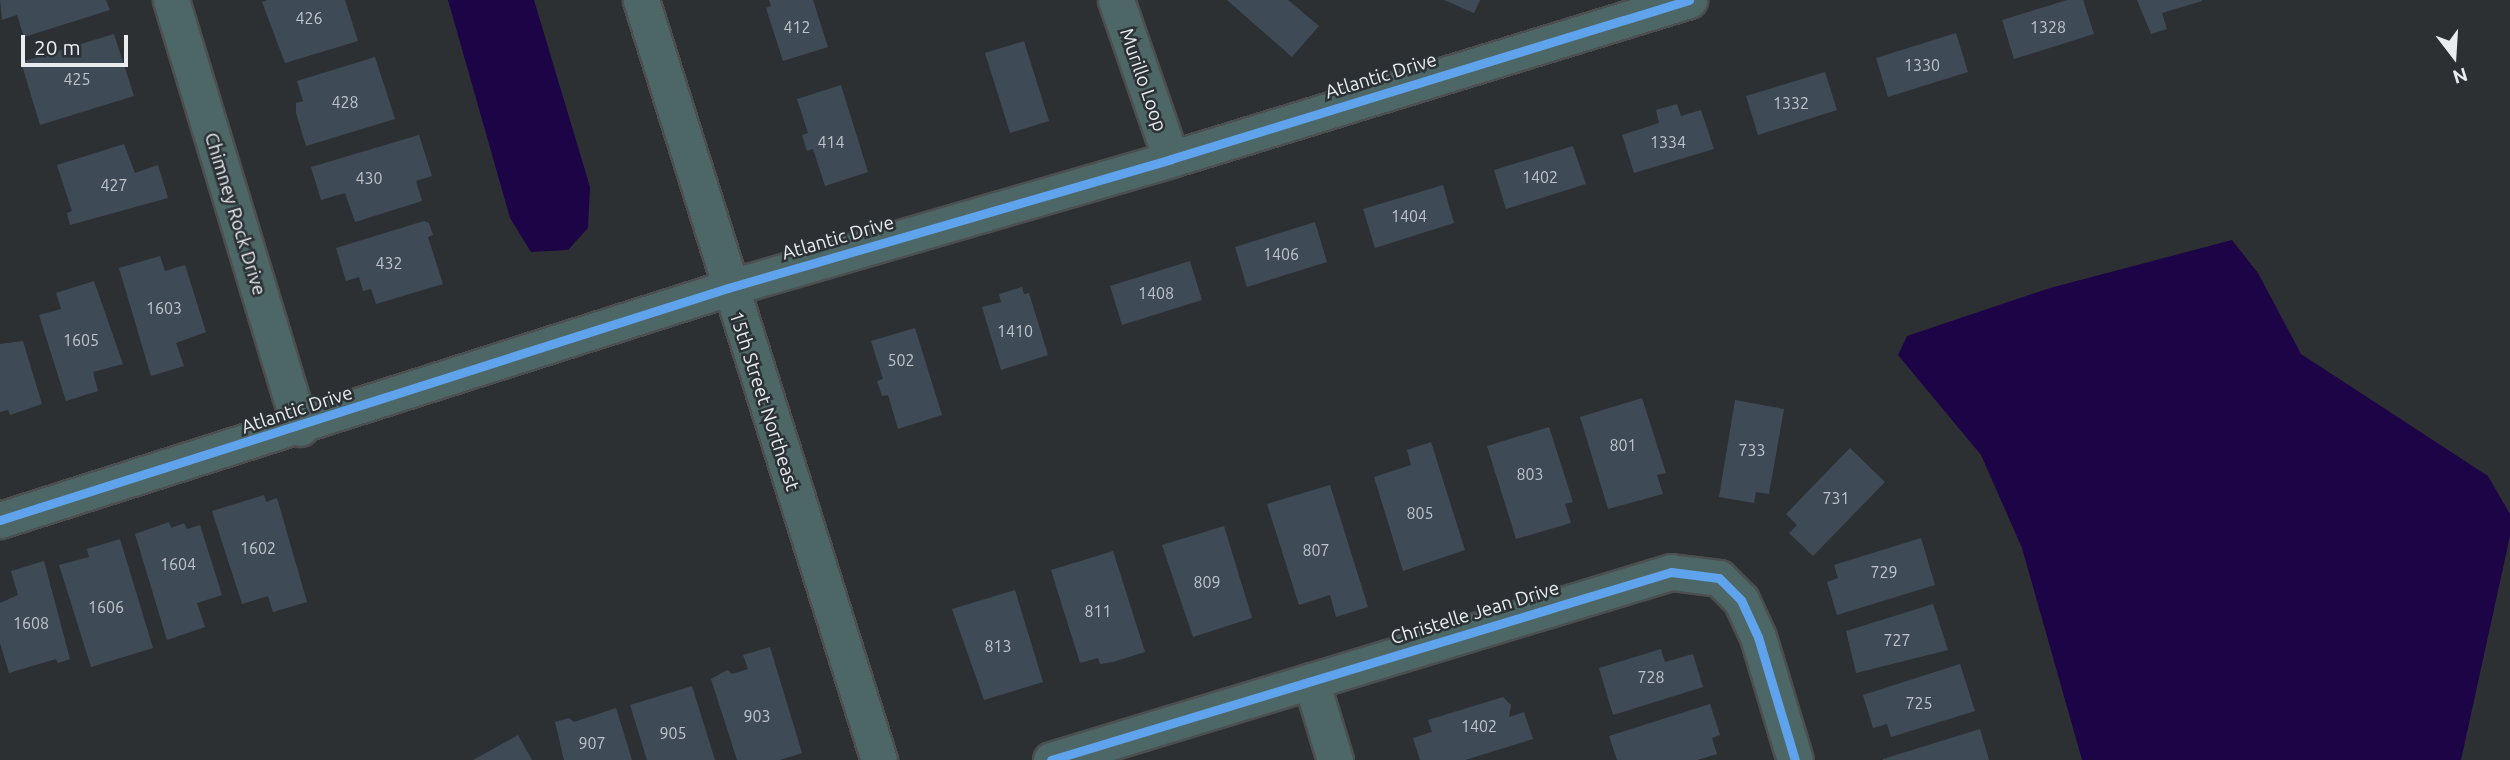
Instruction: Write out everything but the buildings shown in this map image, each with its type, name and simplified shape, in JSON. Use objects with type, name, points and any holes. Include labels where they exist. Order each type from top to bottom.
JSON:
[{"type":"street","name":"Chimney Rock Drive","points":[[171,0],[300,428]]},
{"type":"street","name":"15th Street Northeast","points":[[641,0],[727,288],[879,760]]},
{"type":"street","name":"Murillo Loop","points":[[1116,0],[1171,159]]},
{"type":"street","name":"Atlantic Drive","points":[[0,520],[300,428],[727,288],[1171,159],[1602,12],[1689,0]]},
{"type":"street","name":"Christelle Jean Drive","points":[[1051,760],[1671,572],[1719,578],[1741,600],[1758,637],[1796,760]]},
{"type":"street","points":[[1311,681],[1335,760]]},
{"type":"shaded area","points":[[448,0],[534,0],[590,187],[588,228],[568,250],[531,252],[510,218]]},
{"type":"shaded area","points":[[2232,240],[2258,273],[2301,354],[2488,476],[2510,514],[2510,536],[2461,760],[2082,760],[2022,548],[1981,455],[1898,355],[1907,336],[2050,288]]},
{"type":"cycle path","points":[[0,520],[728,288],[1171,159],[1689,0]]},
{"type":"cycle path","points":[[1051,760],[1671,572],[1719,578],[1741,600],[1758,637],[1795,760]]}]
